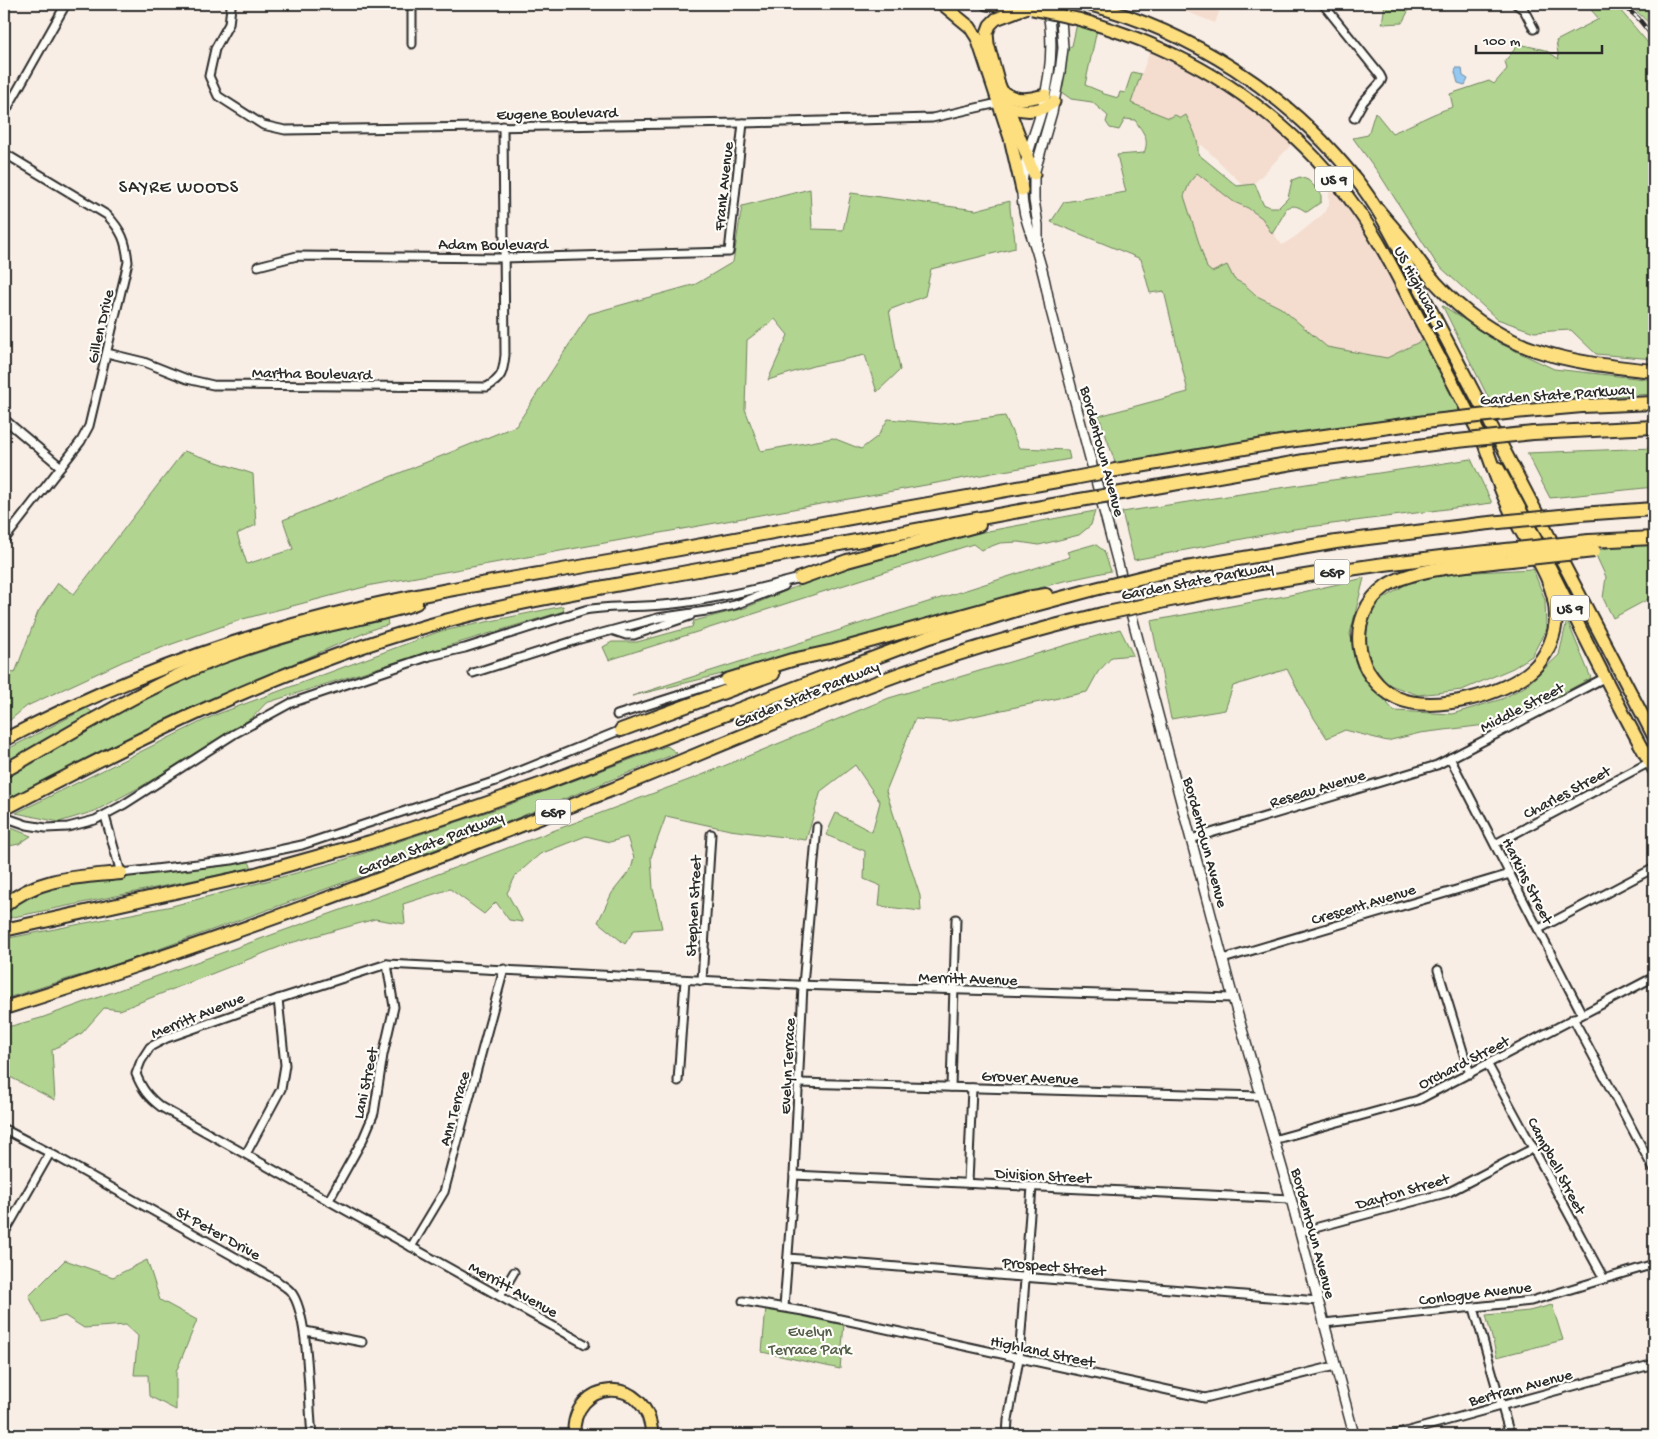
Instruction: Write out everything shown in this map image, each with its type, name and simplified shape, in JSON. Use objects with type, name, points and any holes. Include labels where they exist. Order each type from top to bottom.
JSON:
[{"type":"highway","points":[[942,4],[970,27],[977,38],[1034,174]]},
{"type":"highway","name":"US Highway 9","points":[[987,4],[1029,9],[1078,19],[1152,44],[1211,75],[1242,94],[1273,118],[1319,162],[1348,196],[1375,236],[1517,503],[1604,678],[1652,766]]},
{"type":"highway","name":"US Highway 9","points":[[1086,4],[1150,25],[1208,53],[1252,81],[1288,108],[1327,145],[1356,178],[1378,210],[1654,737]]},
{"type":"highway","points":[[1022,190],[987,33],[990,25],[996,19],[1029,9]]},
{"type":"highway","points":[[1003,101],[1010,97],[1022,100],[1049,99]]},
{"type":"highway","points":[[1003,101],[1029,110],[1042,109],[1049,99]]},
{"type":"highway","points":[[1378,210],[1444,292],[1468,314],[1494,331],[1522,346],[1552,356],[1599,366],[1654,371]]},
{"type":"highway","name":"Garden State Parkway","points":[[4,740],[102,692],[159,668],[216,648],[276,629],[336,614],[446,591],[1116,470],[1289,441],[1433,421],[1515,412],[1582,406],[1654,403]]},
{"type":"highway","points":[[5,811],[102,759],[220,704],[341,654],[428,626],[556,596],[1304,461],[1532,433],[1654,427]]},
{"type":"highway","points":[[1485,445],[1508,506],[1544,572],[1551,589],[1555,605],[1556,622],[1550,645],[1542,659],[1525,675],[1499,689],[1471,698],[1446,702],[1414,703],[1390,694],[1378,684],[1365,664],[1359,641],[1360,626],[1365,610],[1380,591],[1393,582],[1416,574],[1508,555],[1591,546],[1651,539]]},
{"type":"highway","name":"Garden State Parkway","points":[[4,930],[252,875],[370,842],[531,788],[929,637],[1016,610],[1091,590],[1164,572],[1321,544],[1480,524],[1654,509]]},
{"type":"highway","points":[[800,578],[847,561],[898,546],[963,531],[1017,512]]},
{"type":"highway","name":"Garden State Parkway","points":[[4,1008],[159,958],[386,876],[585,800],[900,674],[1002,640],[1102,614],[1240,587],[1444,556],[1508,555]]},
{"type":"highway","points":[[727,680],[792,660],[834,651],[1026,598],[1091,590]]},
{"type":"highway","points":[[4,771],[142,693],[224,656],[314,629],[400,609],[446,591]]},
{"type":"highway","points":[[621,730],[834,651]]},
{"type":"highway","points":[[4,906],[18,895],[42,883],[121,873]]},
{"type":"highway","points":[[574,1435],[574,1422],[582,1406],[592,1396],[608,1390],[625,1392],[641,1402],[652,1424],[652,1435]]},
{"type":"street","points":[[4,114],[66,4]]},
{"type":"street","points":[[412,4],[412,44]]},
{"type":"street","name":"Bordentown Avenue","points":[[1046,4],[1050,28],[1051,67],[1049,99]]},
{"type":"street","name":"Bordentown Avenue","points":[[1038,255],[1034,174],[1049,99],[1063,48],[1060,4]]},
{"type":"street","points":[[1323,4],[1382,79],[1363,102],[1354,118]]},
{"type":"street","points":[[1516,4],[1524,10],[1534,29]]},
{"type":"street","name":"Eugene Boulevard","points":[[231,7],[229,24],[215,49],[210,76],[218,96],[263,124],[285,130],[932,118],[1003,101]]},
{"type":"street","name":"Bordentown Avenue","points":[[1042,109],[1027,156],[1022,190],[1027,224],[1038,255],[1050,308],[1233,998],[1291,1198],[1354,1435]]},
{"type":"street","name":"Frank Avenue","points":[[729,252],[742,123]]},
{"type":"street","points":[[503,126],[503,258]]},
{"type":"street","name":"Gillen Drive","points":[[4,153],[107,215],[119,228],[126,246],[128,262],[90,426],[4,540]]},
{"type":"street","name":"Adam Boulevard","points":[[258,266],[297,256],[503,258],[729,252]]},
{"type":"street","name":"Martha Boulevard","points":[[107,353],[144,362],[187,379],[213,385],[487,388],[498,380],[504,371],[503,258]]},
{"type":"street","points":[[4,419],[61,466]]},
{"type":"street","points":[[473,673],[580,639],[614,631],[626,635],[634,635],[670,624],[698,612],[746,602],[800,578]]},
{"type":"street","points":[[5,811],[27,825],[57,828],[79,825],[105,816],[234,734],[275,710],[307,697],[430,656],[465,648],[585,610],[710,599],[800,578]]},
{"type":"street","name":"Middle Street","points":[[1450,758],[1604,678]]},
{"type":"street","points":[[617,715],[727,680]]},
{"type":"street","points":[[105,816],[121,873],[232,860],[302,845],[481,786],[621,730]]},
{"type":"street","name":"Reseau Avenue","points":[[1191,839],[1415,772],[1450,758]]},
{"type":"street","name":"Harkins Street","points":[[1450,758],[1582,1014]]},
{"type":"street","name":"Charles Street","points":[[1494,844],[1652,766]]},
{"type":"street","name":"Evelyn Terrace","points":[[784,1308],[794,1175],[803,986],[817,827]]},
{"type":"street","name":"Stephen Street","points":[[702,981],[711,834]]},
{"type":"street","points":[[1539,929],[1654,868]]},
{"type":"street","name":"Crescent Avenue","points":[[1223,959],[1510,874]]},
{"type":"street","points":[[951,1087],[956,920]]},
{"type":"street","name":"Merritt Avenue","points":[[585,1344],[161,1107],[141,1088],[136,1074],[141,1061],[150,1047],[190,1028],[387,964],[803,986],[1233,998]]},
{"type":"street","name":"Lani Street","points":[[329,1200],[364,1139],[374,1114],[383,1054],[394,1007],[387,964]]},
{"type":"street","name":"Ann Terrace","points":[[412,1247],[444,1192],[504,969]]},
{"type":"street","points":[[1438,970],[1470,1074]]},
{"type":"street","name":"Orchard Street","points":[[1273,1140],[1413,1102],[1488,1065],[1573,1018],[1654,977]]},
{"type":"street","name":"Stephen Street","points":[[678,1081],[685,980]]},
{"type":"street","points":[[246,1154],[281,1089],[285,1065],[278,999]]},
{"type":"street","points":[[1573,1018],[1654,1170]]},
{"type":"street","name":"Campbell Street","points":[[1488,1065],[1604,1279]]},
{"type":"street","name":"Grover Avenue","points":[[799,1083],[1260,1096]]},
{"type":"street","points":[[968,1184],[972,1088]]},
{"type":"street","name":"St Peter Drive","points":[[4,1129],[276,1280],[291,1293],[301,1313],[304,1331],[312,1435]]},
{"type":"street","name":"Dayton Street","points":[[1300,1232],[1449,1192],[1534,1148]]},
{"type":"street","points":[[6,1232],[50,1153]]},
{"type":"street","name":"Division Street","points":[[794,1175],[1291,1198]]},
{"type":"street","points":[[1007,1435],[1019,1359],[1032,1187]]},
{"type":"street","name":"Prospect Street","points":[[788,1258],[1318,1300]]},
{"type":"street","name":"Conlogue Avenue","points":[[1324,1323],[1531,1301],[1654,1264]]},
{"type":"street","points":[[500,1296],[514,1272]]},
{"type":"street","name":"Highland Street","points":[[743,1301],[784,1308],[1206,1398],[1335,1366]]},
{"type":"street","points":[[1474,1308],[1510,1435]]},
{"type":"street","points":[[304,1331],[362,1342]]},
{"type":"street","name":"Bertram Avenue","points":[[1394,1435],[1654,1364]]},
{"type":"shaded area","points":[[1184,4],[1222,4],[1215,23],[1182,10]]},
{"type":"shaded area","points":[[1152,45],[1193,65],[1297,139],[1248,190],[1202,145],[1198,147],[1197,138],[1186,116],[1169,118],[1131,103]]},
{"type":"shaded area","points":[[1197,173],[1234,202],[1248,208],[1262,218],[1282,245],[1322,215],[1329,205],[1329,192],[1336,181],[1429,337],[1387,358],[1327,347],[1281,308],[1257,296],[1245,285],[1234,279],[1212,272],[1207,268],[1202,256],[1184,196],[1190,182]]},
{"type":"green space","points":[[1385,4],[1410,4],[1411,6],[1402,23],[1382,24]]},
{"type":"green space","points":[[1586,4],[1613,4],[1654,50],[1654,359],[1596,354],[1571,330],[1534,332],[1497,319],[1436,263],[1380,175],[1353,138],[1368,135],[1375,112],[1392,133],[1453,107],[1450,94],[1489,81],[1494,84],[1507,69],[1505,61],[1519,44],[1545,50],[1559,59],[1556,41],[1599,19]]},
{"type":"green space","points":[[1629,4],[1654,4],[1654,29],[1652,26]]},
{"type":"green space","points":[[1078,19],[1098,25],[1085,85],[1101,93],[1118,98],[1120,92],[1125,93],[1132,72],[1141,74],[1131,103],[1169,118],[1175,115],[1181,118],[1186,115],[1196,139],[1198,154],[1237,186],[1255,184],[1263,204],[1270,207],[1279,207],[1288,198],[1292,180],[1300,177],[1308,180],[1321,193],[1321,202],[1307,212],[1295,206],[1286,208],[1272,234],[1262,218],[1248,208],[1234,202],[1197,173],[1190,182],[1184,196],[1207,268],[1212,272],[1227,265],[1234,279],[1245,285],[1257,296],[1281,308],[1327,347],[1387,358],[1429,337],[1470,417],[1116,470],[1099,416],[1188,392],[1164,291],[1150,293],[1141,259],[1051,222],[1064,202],[1126,192],[1117,155],[1144,153],[1146,148],[1145,136],[1135,120],[1125,119],[1119,130],[1110,128],[1106,122],[1108,116],[1092,102],[1071,99],[1057,89],[1063,48],[1072,46]]},
{"type":"green space","points":[[810,189],[812,229],[843,230],[851,193],[976,210],[1010,201],[1015,248],[931,269],[925,296],[889,310],[900,370],[877,392],[865,355],[813,366],[768,380],[788,335],[775,319],[747,340],[745,409],[761,451],[833,438],[861,449],[878,436],[888,419],[941,424],[1005,416],[1019,448],[1068,450],[1070,459],[372,585],[243,619],[124,661],[27,706],[4,725],[4,670],[15,673],[38,612],[58,583],[74,594],[184,451],[253,474],[256,525],[237,534],[247,564],[293,549],[283,520],[516,426],[589,314],[696,284],[733,262],[742,206]]},
{"type":"green space","points":[[1442,305],[1501,344],[1554,369],[1654,380],[1654,394],[1491,403]]},
{"type":"green space","points":[[1654,448],[1654,487],[1550,498],[1527,453]]},
{"type":"green space","points":[[1471,459],[1492,503],[1294,529],[1134,560],[1122,512]]},
{"type":"green space","points":[[1095,511],[1091,525],[1079,535],[1039,545],[1019,542],[1000,543],[981,550],[973,544],[609,660],[603,647],[612,642],[637,642],[692,627],[694,621],[745,608],[800,585],[866,562],[967,535]]},
{"type":"green space","points":[[1654,538],[1654,596],[1613,618],[1603,598],[1606,577],[1594,551]]},
{"type":"green space","points":[[1095,544],[1104,551],[1111,571],[1060,582],[878,636],[632,696],[1070,557],[1067,552]]},
{"type":"green space","points":[[1533,569],[1545,600],[1546,629],[1532,656],[1513,668],[1462,690],[1418,695],[1387,684],[1366,656],[1367,624],[1376,604],[1406,584],[1438,574]]},
{"type":"green space","points":[[1364,578],[1350,634],[1361,673],[1394,711],[1452,714],[1502,699],[1526,686],[1559,655],[1567,620],[1591,678],[1526,713],[1502,723],[1420,733],[1387,741],[1345,730],[1327,738],[1305,704],[1287,669],[1233,686],[1225,710],[1171,719],[1151,621],[1290,595]]},
{"type":"green space","points":[[563,606],[564,611],[266,703],[253,717],[142,786],[95,811],[59,822],[16,813],[215,715],[438,632]]},
{"type":"green space","points":[[387,619],[388,625],[376,628],[181,712],[4,801],[4,776],[147,693],[210,668],[305,638]]},
{"type":"green space","points":[[1120,629],[1133,655],[1112,657],[1098,672],[1087,692],[950,721],[915,719],[886,791],[920,896],[921,911],[879,906],[881,886],[864,879],[865,851],[826,835],[836,813],[872,832],[880,802],[855,765],[821,791],[806,840],[730,830],[666,816],[651,857],[653,889],[662,928],[634,930],[625,944],[598,922],[612,893],[631,869],[634,858],[627,837],[610,842],[586,836],[540,854],[516,875],[507,893],[523,922],[509,920],[496,902],[484,914],[450,889],[403,904],[405,924],[375,919],[287,944],[120,1010],[104,1008],[82,1033],[52,1050],[55,1100],[4,1074],[4,1028],[41,1018],[374,898],[702,775],[889,698]]},
{"type":"green space","points":[[87,708],[93,713],[4,764],[4,751]]},
{"type":"green space","points":[[667,746],[677,753],[473,836],[95,972],[4,999],[4,939],[172,906],[334,863],[505,806]]},
{"type":"green space","points":[[4,825],[31,836],[19,844],[4,847]]},
{"type":"green space","points":[[249,862],[252,868],[4,919],[4,911],[32,892],[59,885]]},
{"type":"green space","points":[[65,1260],[113,1277],[147,1260],[160,1300],[197,1320],[176,1372],[176,1410],[149,1396],[148,1375],[134,1375],[138,1336],[126,1325],[84,1328],[65,1316],[42,1322],[29,1296]]},
{"type":"green space","points":[[1552,1305],[1563,1340],[1497,1357],[1486,1315],[1529,1311]]},
{"type":"green space","name":"Evelyn Terrace Park","points":[[766,1307],[844,1324],[840,1369],[762,1352]]},
{"type":"water","points":[[1456,68],[1462,68],[1463,76],[1468,79],[1465,85],[1458,83],[1455,72]]},
{"type":"railway","points":[[1622,4],[1638,18],[1654,38]]},
{"type":"district","name":"SAYRE WOODS","points":[[179,186]]}]
